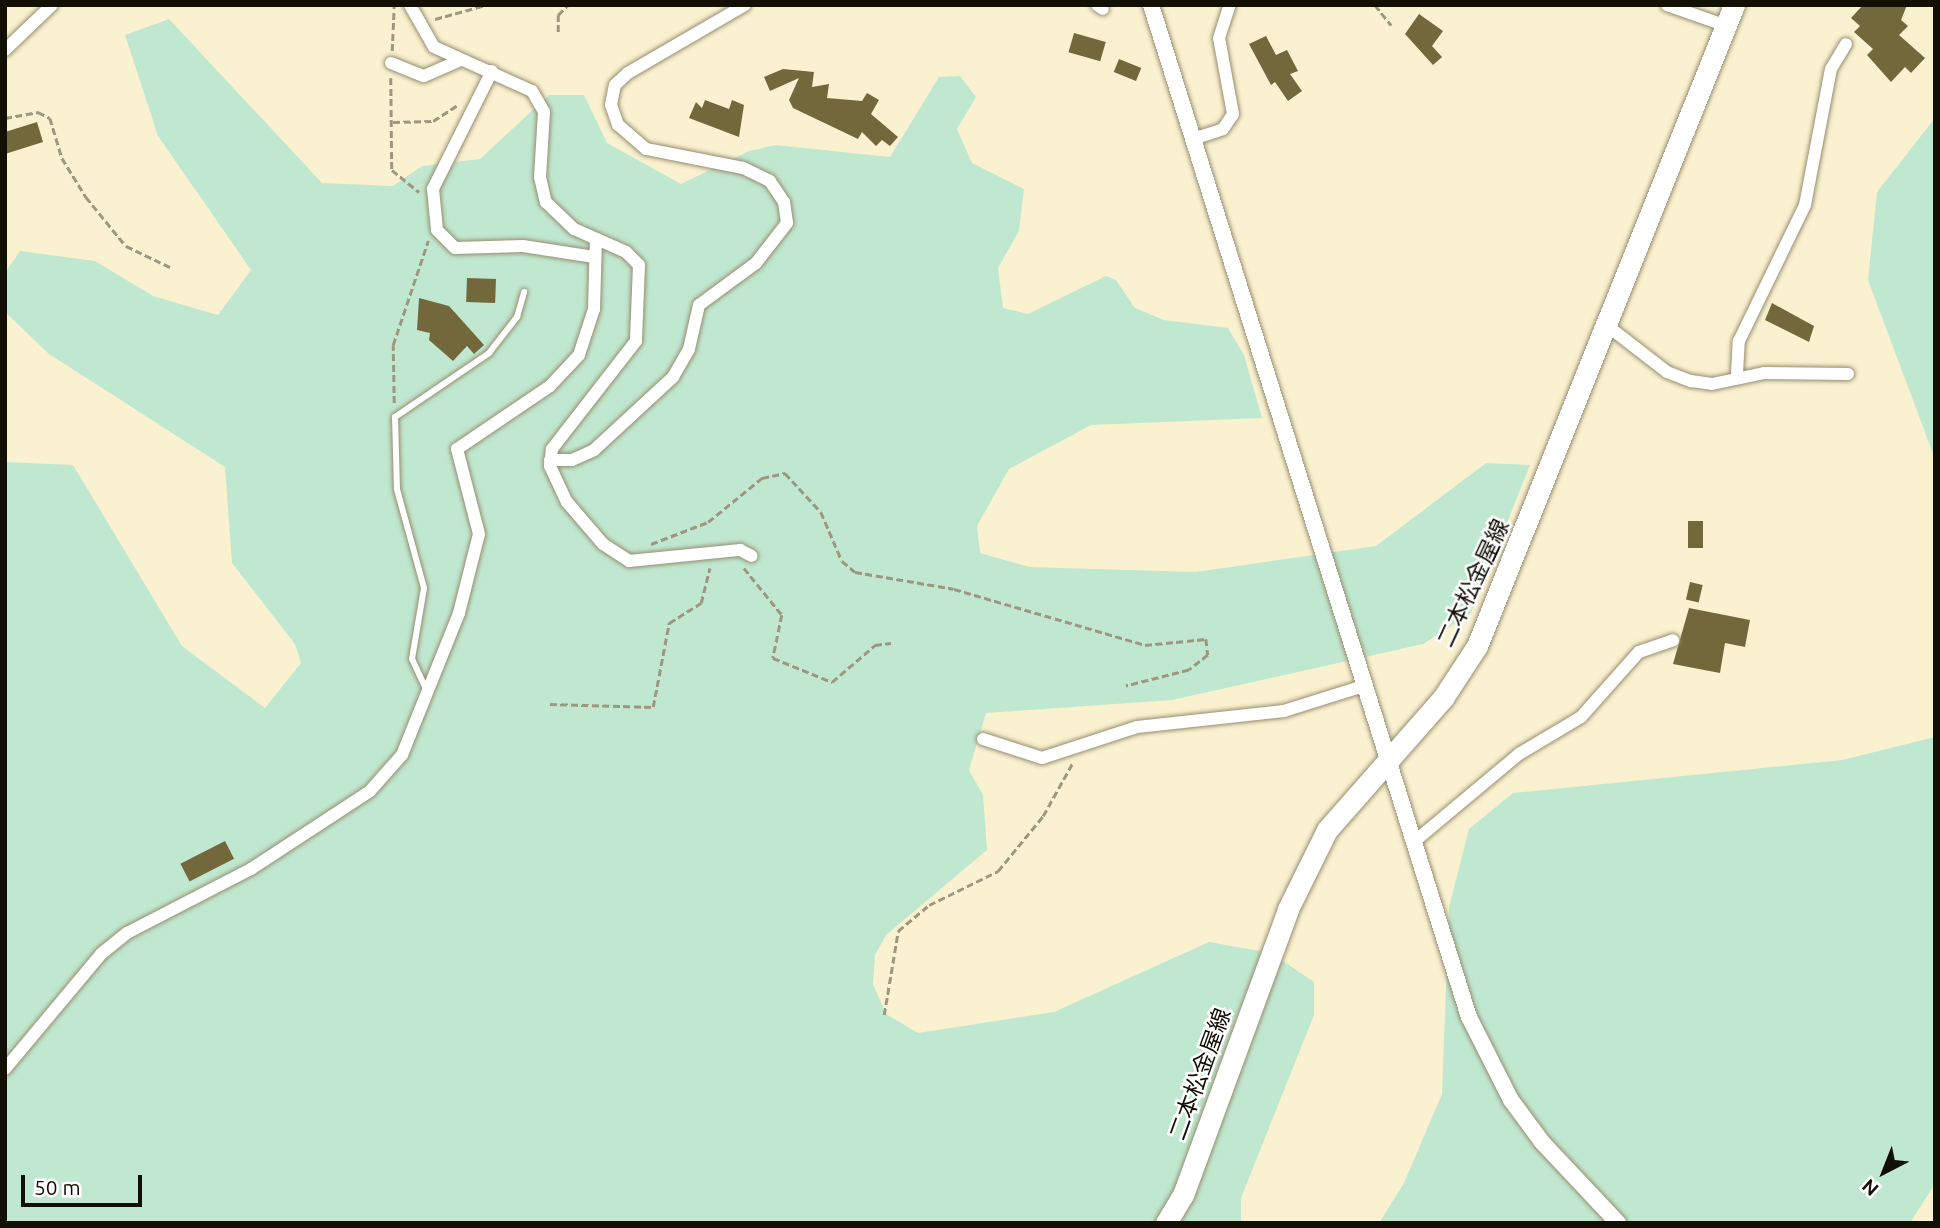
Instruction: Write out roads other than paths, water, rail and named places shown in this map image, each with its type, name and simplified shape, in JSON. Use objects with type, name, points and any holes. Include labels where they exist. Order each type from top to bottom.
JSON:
[{"type":"main road","name":"二本松金屋線","points":[[1166,1223],[1183,1195],[1304,874],[1327,830],[1443,698],[1477,646],[1734,5]]},
{"type":"street","points":[[5,50],[52,5]]},
{"type":"street","points":[[410,5],[421,33],[461,60],[521,84],[540,102],[546,202],[596,240],[639,265],[638,335],[568,422],[550,460],[567,502],[623,559],[740,550],[752,556]]},
{"type":"street","points":[[550,460],[572,460],[594,450],[673,377],[689,349],[699,305],[756,263],[787,223],[784,202],[770,181],[743,168],[646,149],[618,125],[611,106],[615,85],[628,73],[745,5]]},
{"type":"street","points":[[1151,5],[1196,138],[1387,762],[1415,841],[1469,1017],[1511,1100],[1574,1180],[1618,1223]]},
{"type":"street","points":[[1196,138],[1223,129],[1233,114],[1219,38],[1230,5]]},
{"type":"street","points":[[1667,5],[1724,25]]},
{"type":"street","points":[[1737,374],[1743,333],[1805,205],[1831,69],[1846,44]]},
{"type":"street","points":[[391,63],[424,76],[461,60]]},
{"type":"street","points":[[492,71],[432,197],[434,225],[455,248],[523,246],[594,257]]},
{"type":"street","points":[[5,1069],[101,954],[127,933],[251,869],[370,791],[402,755],[429,694],[479,534],[457,449],[550,386],[579,355],[594,309],[596,240]]},
{"type":"street","points":[[1605,324],[1667,372],[1691,382],[1712,384],[1737,374],[1847,374]]},
{"type":"street","points":[[1415,841],[1519,754],[1581,717],[1639,652],[1673,640]]},
{"type":"street","points":[[983,740],[1042,758],[1080,749],[1137,726],[1284,711],[1364,687]]},
{"type":"lane","points":[[429,694],[412,659],[424,588],[397,489],[395,417],[489,353],[517,317],[524,292]]}]
